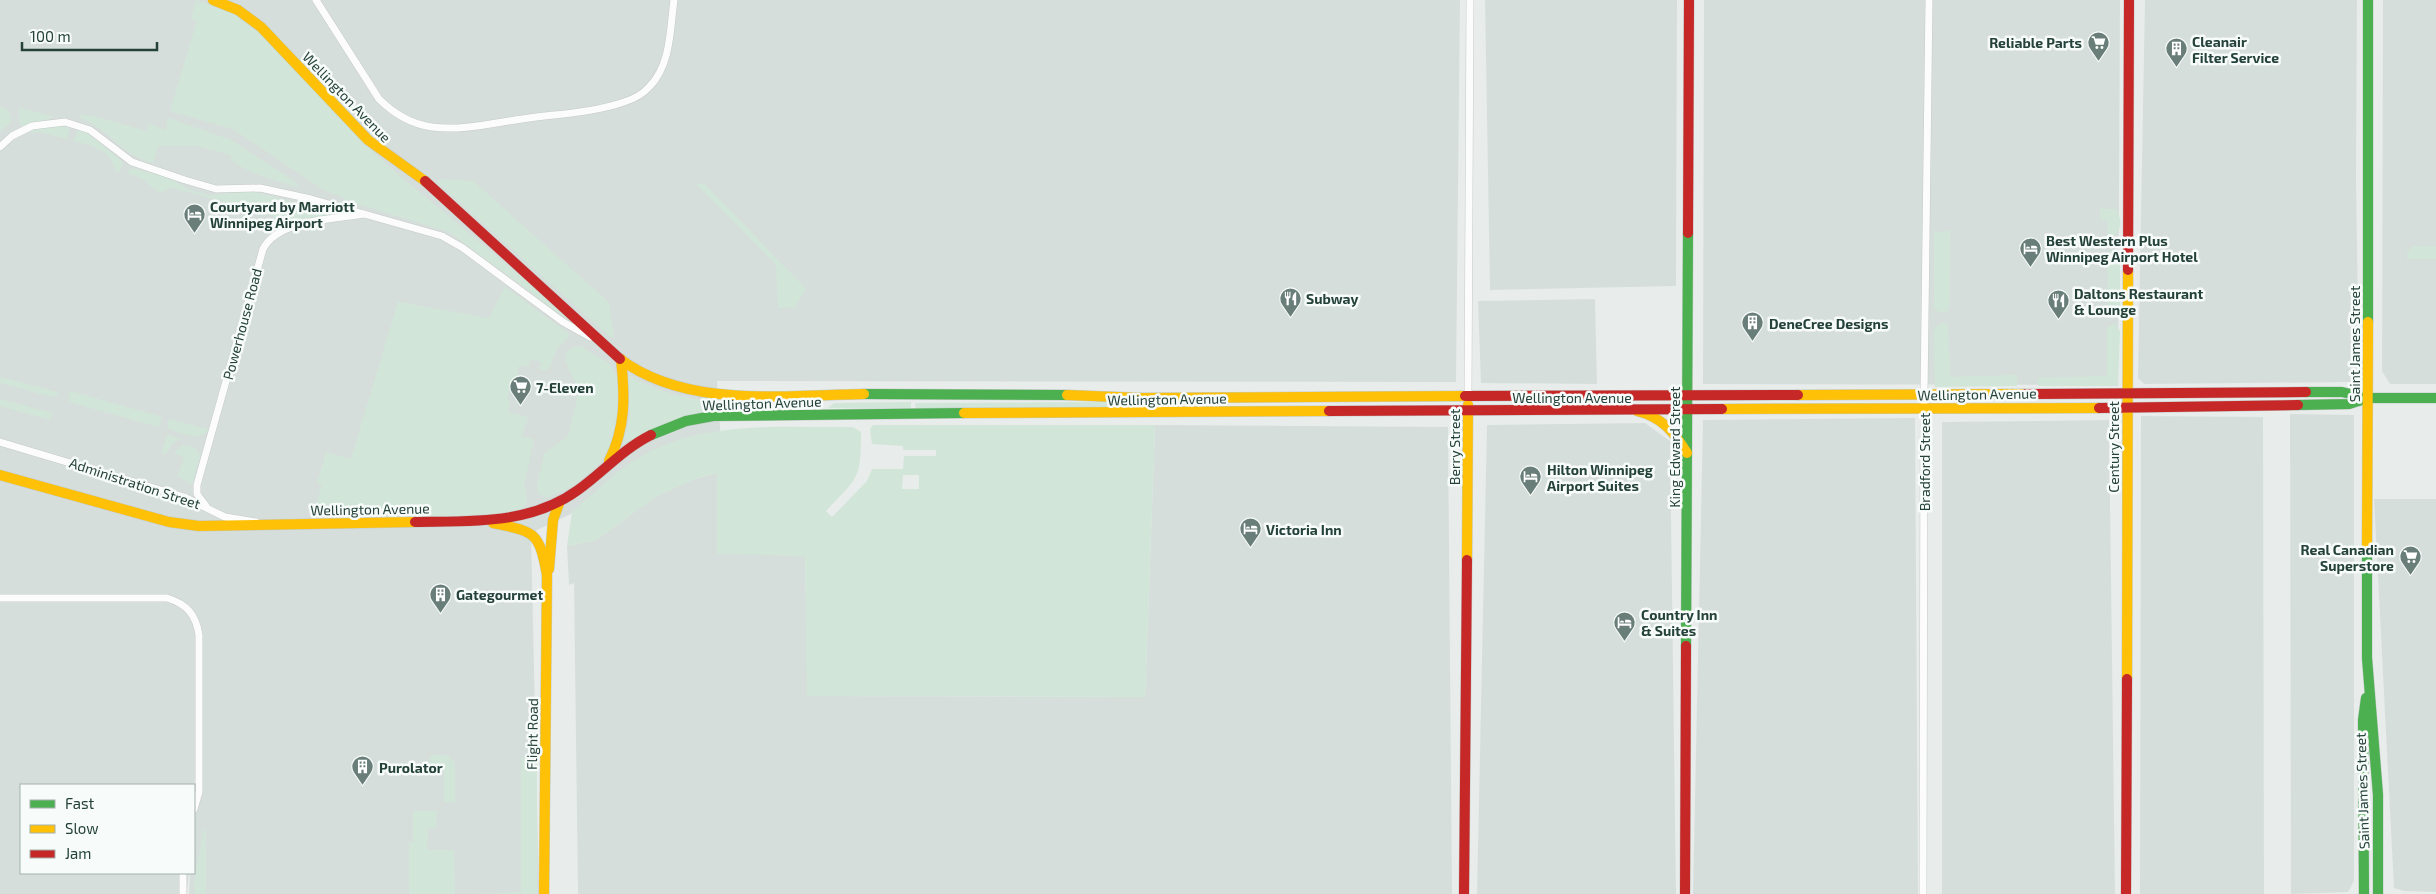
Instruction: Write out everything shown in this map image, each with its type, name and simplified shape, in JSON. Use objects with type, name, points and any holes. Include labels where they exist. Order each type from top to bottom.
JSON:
[{"type":"main road","name":"Wellington Avenue","points":[[213,0],[238,10],[261,26],[368,140],[387,156],[428,184],[573,314],[593,338],[621,359],[663,383],[690,391],[719,394],[1022,394],[1169,398],[2350,392],[2368,398]]},
{"type":"main road","name":"King Edward Street","points":[[1685,894],[1689,0]]},
{"type":"main road","name":"Century Street","points":[[2126,894],[2129,0]]},
{"type":"main road","name":"Saint James Street","points":[[2368,0],[2368,687],[2373,720],[2378,795],[2378,894]]},
{"type":"main road","points":[[605,468],[617,446],[625,422],[626,402],[621,359]]},
{"type":"main road","name":"Berry Street","points":[[1464,894],[1468,396]]},
{"type":"main road","points":[[1780,396],[1780,410]]},
{"type":"main road","points":[[1331,397],[1331,411]]},
{"type":"main road","points":[[1169,398],[1169,412]]},
{"type":"main road","name":"Wellington Avenue","points":[[0,475],[169,522],[200,526],[482,521],[522,515],[560,501],[579,490],[633,445],[657,432],[687,421],[713,416],[1468,410],[1780,410],[2127,406],[2172,408],[2349,404],[2368,398],[2436,398]]},
{"type":"main road","points":[[1637,411],[1650,413],[1668,424],[1687,454]]},
{"type":"main road","points":[[547,575],[551,560],[553,520],[560,501]]},
{"type":"main road","points":[[482,521],[520,528],[537,536],[542,546],[547,575]]},
{"type":"main road","name":"Flight Road","points":[[544,894],[547,575]]},
{"type":"main road","name":"Saint James Street","points":[[2364,894],[2363,720],[2368,687]]},
{"type":"street","points":[[316,0],[379,99],[393,112],[412,122],[445,128],[588,110],[616,105],[634,98],[651,85],[661,71],[666,53],[674,0]]},
{"type":"street","name":"Berry Street","points":[[1468,396],[1470,0]]},
{"type":"street","name":"Bradford Street","points":[[1923,894],[1924,394],[1929,0]]},
{"type":"street","name":"Wellington Avenue","points":[[0,147],[12,136],[32,126],[65,122],[90,130],[132,162],[185,180],[216,189],[260,188],[311,199],[442,236],[462,248],[562,322],[593,338]]},
{"type":"street","name":"Powerhouse Road","points":[[206,506],[197,494],[197,485],[263,249],[274,235],[287,228],[366,214]]},
{"type":"street","name":"Administration Street","points":[[0,442],[184,497],[206,506],[225,517],[270,524]]},
{"type":"street","points":[[0,598],[160,598],[175,601],[186,606],[194,616],[199,635],[199,792],[195,806]]},
{"type":"street","points":[[183,874],[183,894]]},
{"type":"shaded area","points":[[0,0],[1460,0],[1456,382],[717,381],[721,442],[531,533],[539,894],[189,894],[190,874],[195,874],[196,756],[195,784],[20,784],[20,874],[189,874],[187,894],[0,894]]},
{"type":"shaded area","points":[[1485,0],[1677,0],[1676,286],[1490,290]]},
{"type":"shaded area","points":[[1704,0],[2120,0],[2118,385],[1703,384]]},
{"type":"shaded area","points":[[2145,0],[2357,0],[2356,179],[2359,375],[2353,382],[2144,384],[2138,378]]},
{"type":"shaded area","points":[[2383,0],[2436,0],[2436,384],[2390,384],[2382,371]]},
{"type":"shaded area","points":[[1595,299],[1597,384],[1481,383],[1478,301]]},
{"type":"shaded area","points":[[2290,414],[2354,415],[2354,881],[2348,892],[2291,894]]},
{"type":"shaded area","points":[[2141,416],[2263,417],[2264,894],[2140,894]]},
{"type":"shaded area","points":[[1915,418],[1918,894],[1693,894],[1703,420]]},
{"type":"shaded area","points":[[2109,420],[2115,894],[1942,894],[1942,422]]},
{"type":"shaded area","points":[[1645,423],[1670,441],[1676,894],[1477,894],[1487,425]]},
{"type":"shaded area","points":[[1155,425],[1448,427],[1452,894],[578,894],[574,583],[569,585],[567,546],[596,540],[656,496],[697,478],[717,473],[805,555],[808,696],[1145,697]]},
{"type":"shaded area","points":[[2374,499],[2436,499],[2436,892],[2404,891],[2394,888]]},
{"type":"green space","points":[[196,0],[239,15],[255,27],[359,138],[388,166],[572,319],[570,322],[449,232],[355,203],[324,190],[233,129],[170,111],[197,21],[191,19]]},
{"type":"green space","points":[[0,107],[6,109],[11,116],[10,123],[0,131]]},
{"type":"green space","points":[[20,108],[54,117],[21,127],[18,110]]},
{"type":"green space","points":[[81,115],[92,116],[147,131],[149,124],[166,130],[168,118],[231,140],[299,184],[297,187],[262,176],[238,165],[230,159],[232,157],[228,154],[198,146],[158,146],[153,163],[141,159],[122,147],[99,128],[80,118]]},
{"type":"green space","points":[[54,126],[70,127],[67,139],[40,132],[32,133],[31,130]]},
{"type":"green space","points":[[78,129],[89,134],[123,162],[120,172],[115,171],[110,158],[105,153],[74,141]]},
{"type":"green space","points":[[130,169],[137,169],[172,179],[189,190],[209,195],[252,191],[333,213],[333,215],[286,223],[270,215],[177,189],[170,188],[160,193],[141,178],[128,173]]},
{"type":"green space","points":[[440,179],[473,181],[605,299],[609,304],[614,337],[610,337],[437,182]]},
{"type":"green space","points":[[696,184],[705,184],[806,289],[795,307],[778,308],[776,265]]},
{"type":"green space","points":[[2100,209],[2116,209],[2120,222],[2118,232],[2115,235],[2108,236],[2107,220],[2101,220]]},
{"type":"green space","points":[[1950,231],[1949,310],[1941,312],[1934,308],[1934,232]]},
{"type":"green space","points":[[2413,246],[2436,246],[2436,259],[2407,259],[2407,253]]},
{"type":"green space","points":[[2115,249],[2120,254],[2120,308],[2115,314],[2107,312],[2108,257],[2110,251]]},
{"type":"green space","points":[[505,287],[568,333],[569,336],[557,349],[549,370],[539,370],[541,362],[530,359],[528,367],[519,365],[517,376],[521,377],[519,387],[510,386],[507,400],[510,401],[508,412],[528,417],[522,436],[534,439],[524,485],[527,500],[525,506],[512,511],[488,514],[313,515],[322,484],[317,484],[326,452],[351,459],[398,302],[489,318]]},
{"type":"green space","points":[[1941,323],[1948,323],[1950,377],[2017,375],[2017,386],[1935,387],[1934,329]]},
{"type":"green space","points":[[2115,324],[2120,331],[2118,386],[2038,386],[2038,378],[2107,376],[2107,327]]},
{"type":"green space","points":[[580,346],[608,363],[617,376],[621,393],[619,428],[609,452],[593,470],[571,487],[547,498],[539,494],[537,485],[544,454],[568,436],[579,391],[566,359],[571,349]]},
{"type":"green space","points":[[629,376],[665,392],[700,400],[736,403],[775,403],[776,406],[710,411],[687,415],[655,427],[625,444],[623,443],[630,416],[627,378]]},
{"type":"green space","points":[[0,377],[57,392],[58,395],[52,397],[0,383]]},
{"type":"green space","points":[[70,391],[162,417],[159,427],[72,403],[68,400]]},
{"type":"green space","points":[[0,399],[52,413],[50,420],[0,406]]},
{"type":"green space","points":[[911,402],[911,409],[828,408],[834,403]]},
{"type":"green space","points":[[1137,402],[1137,407],[916,409],[915,403]]},
{"type":"green space","points":[[169,419],[208,429],[201,436],[190,436],[169,429],[167,426]]},
{"type":"green space","points":[[873,425],[1155,425],[1145,697],[807,696],[805,556],[717,554],[717,473],[697,478],[657,496],[596,540],[567,546],[572,512],[612,477],[637,459],[662,446],[688,437],[742,428],[853,427],[861,432],[858,469],[856,477],[851,484],[826,511],[832,517],[867,481],[872,469],[903,469],[904,456],[936,456],[936,450],[903,450],[903,446],[872,444],[870,429]],"holes":[[[903,475],[919,475],[919,489],[902,489]]]},
{"type":"green space","points":[[167,435],[180,439],[174,442],[165,455],[162,452]]},
{"type":"green space","points":[[183,445],[195,448],[200,456],[192,485],[178,476],[184,457],[174,453]]},
{"type":"green space","points":[[430,755],[447,755],[455,763],[455,802],[444,802],[444,770],[430,769]]},
{"type":"green space","points":[[521,758],[530,759],[537,764],[537,894],[476,894],[521,892]]},
{"type":"green space","points":[[413,811],[437,811],[436,828],[428,828],[427,850],[454,850],[455,894],[409,894],[409,842],[413,842]]},
{"type":"green space","points":[[204,830],[206,830],[206,894],[194,894],[195,875]]},
{"type":"traffic: fast","points":[[2368,0],[2368,322]]},
{"type":"traffic: fast","points":[[1686,646],[1688,233]]},
{"type":"traffic: fast","points":[[2306,392],[2342,392],[2368,398],[2436,398]]},
{"type":"traffic: fast","points":[[864,394],[1067,395]]},
{"type":"traffic: fast","points":[[2298,405],[2349,404],[2368,398]]},
{"type":"traffic: fast","points":[[651,435],[686,421],[713,416],[964,413]]},
{"type":"traffic: fast","points":[[2367,547],[2367,658],[2378,795],[2378,894]]},
{"type":"traffic: fast","points":[[2364,894],[2363,720],[2366,698]]},
{"type":"traffic: slow","points":[[213,0],[238,10],[261,27],[368,140],[425,181]]},
{"type":"traffic: slow","points":[[2127,679],[2128,270]]},
{"type":"traffic: slow","points":[[2367,547],[2368,322]]},
{"type":"traffic: slow","points":[[620,359],[646,375],[675,386],[706,392],[770,397],[864,394]]},
{"type":"traffic: slow","points":[[609,461],[619,436],[623,411],[621,359]]},
{"type":"traffic: slow","points":[[1798,395],[2025,394]]},
{"type":"traffic: slow","points":[[1067,395],[1141,398],[1465,396]]},
{"type":"traffic: slow","points":[[1467,560],[1468,405]]},
{"type":"traffic: slow","points":[[1722,409],[2099,408]]},
{"type":"traffic: slow","points":[[964,413],[1329,411]]},
{"type":"traffic: slow","points":[[1637,411],[1654,417],[1666,426],[1687,453]]},
{"type":"traffic: slow","points":[[0,475],[169,522],[199,526],[415,522]]},
{"type":"traffic: slow","points":[[549,569],[553,520],[560,501]]},
{"type":"traffic: slow","points":[[493,523],[518,529],[533,536],[541,550],[547,575],[544,894]]},
{"type":"traffic: jam","points":[[1688,233],[1689,0]]},
{"type":"traffic: jam","points":[[2128,270],[2129,0]]},
{"type":"traffic: jam","points":[[425,181],[620,359]]},
{"type":"traffic: jam","points":[[2025,394],[2306,392]]},
{"type":"traffic: jam","points":[[1465,396],[1798,395]]},
{"type":"traffic: jam","points":[[2099,408],[2298,405]]},
{"type":"traffic: jam","points":[[1329,411],[1722,409]]},
{"type":"traffic: jam","points":[[415,522],[500,519],[540,510],[578,490],[622,454],[651,435]]},
{"type":"traffic: jam","points":[[1464,894],[1467,560]]},
{"type":"traffic: jam","points":[[1685,894],[1686,646]]},
{"type":"traffic: jam","points":[[2126,894],[2127,679]]},
{"type":"place","name":"Reliable Parts","points":[[2098,61]]},
{"type":"place","name":"Cleanair Filter Service","points":[[2176,68]]},
{"type":"place","name":"Courtyard by Marriott Winnipeg Airport","points":[[194,233]]},
{"type":"place","name":"Best Western Plus Winnipeg Airport Hotel","points":[[2030,267]]},
{"type":"place","name":"Subway","points":[[1290,317]]},
{"type":"place","name":"Daltons Restaurant & Lounge","points":[[2058,320]]},
{"type":"place","name":"DeneCree Designs","points":[[1753,342]]},
{"type":"place","name":"7-Eleven","points":[[520,406]]},
{"type":"place","name":"Hilton Winnipeg Airport Suites","points":[[1531,496]]},
{"type":"place","name":"Victoria Inn","points":[[1250,548]]},
{"type":"place","name":"Real Canadian Superstore","points":[[2410,576]]},
{"type":"place","name":"Gategourmet","points":[[440,613]]},
{"type":"place","name":"Country Inn & Suites","points":[[1625,641]]},
{"type":"place","name":"Purolator","points":[[363,786]]}]
